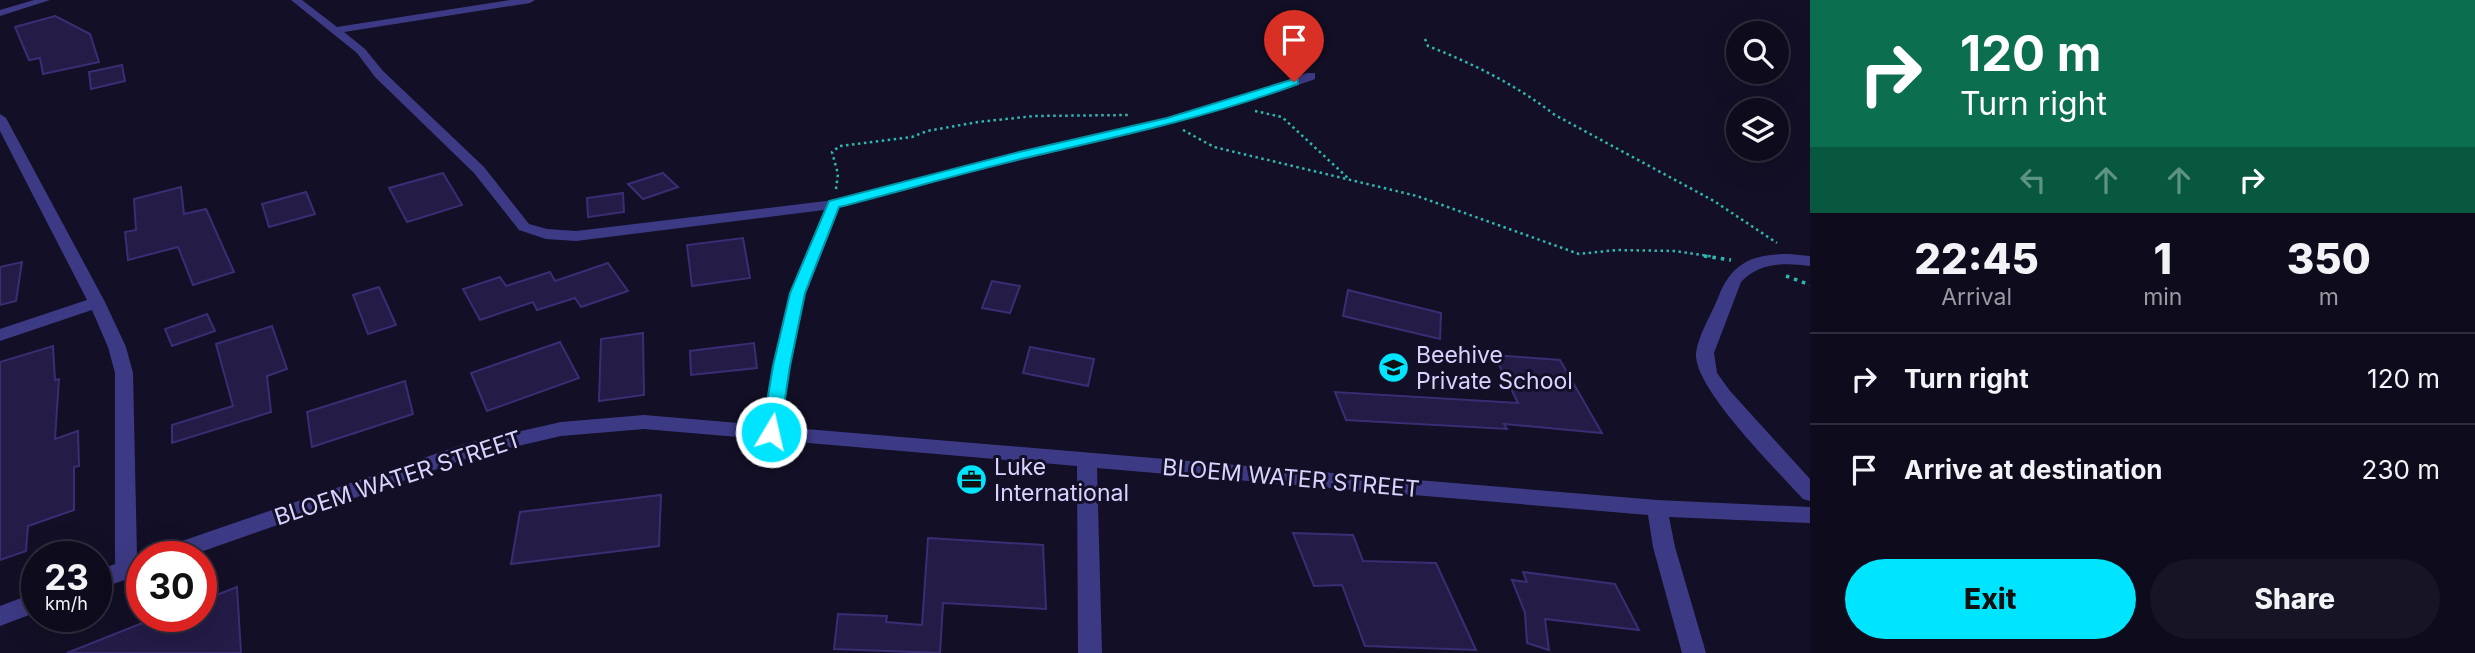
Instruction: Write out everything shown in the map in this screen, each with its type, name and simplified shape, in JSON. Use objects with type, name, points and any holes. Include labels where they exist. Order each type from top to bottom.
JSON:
[{"type":"street","points":[[0,13],[45,0]]},
{"type":"street","points":[[296,0],[361,51],[379,74],[453,148],[479,170],[524,227],[533,231],[576,236],[834,204],[1019,156],[1170,121],[1248,99],[1311,76]]},
{"type":"street","points":[[337,30],[530,0]]},
{"type":"street","points":[[0,118],[97,303],[117,348],[124,373],[133,541]]},
{"type":"street","points":[[771,432],[781,366],[798,293],[834,204]]},
{"type":"street","points":[[1805,261],[1772,260],[1750,263],[1733,280],[1710,334],[1705,353],[1708,374],[1723,396],[1810,493]]},
{"type":"street","points":[[0,335],[97,303]]},
{"type":"street","name":"BLOEM WATER STREET","points":[[207,541],[471,449],[517,437],[571,428],[644,422],[1657,508],[1810,514]]},
{"type":"street","points":[[1087,460],[1090,653]]},
{"type":"street","points":[[1657,508],[1664,547],[1694,653]]},
{"type":"street","points":[[0,616],[21,608]]},
{"type":"path","points":[[1425,39],[1433,48],[1476,65],[1533,98],[1555,116],[1714,201],[1805,261]]},
{"type":"path","points":[[1248,99],[1255,111],[1282,117],[1350,180]]},
{"type":"path","points":[[834,204],[838,174],[832,152],[840,146],[912,137],[927,131],[989,121],[1105,113],[1135,115]]},
{"type":"path","points":[[1170,121],[1189,136],[1214,147],[1417,196],[1579,254],[1617,250],[1675,251],[1750,263],[1810,285]]},
{"type":"building","points":[[55,16],[90,34],[99,62],[43,74],[40,58],[29,60],[15,27]]},
{"type":"building","points":[[122,65],[125,81],[91,89],[89,72]]},
{"type":"building","points":[[443,173],[462,205],[407,222],[389,188]]},
{"type":"building","points":[[663,173],[678,187],[643,199],[628,184]]},
{"type":"building","points":[[181,187],[184,214],[206,209],[234,272],[193,285],[178,247],[128,260],[125,232],[136,230],[134,199]]},
{"type":"building","points":[[306,192],[315,214],[269,227],[262,204]]},
{"type":"building","points":[[623,193],[624,212],[588,217],[587,198]]},
{"type":"building","points":[[743,238],[750,278],[692,286],[687,245]]},
{"type":"building","points":[[22,262],[16,301],[0,305],[0,267]]},
{"type":"building","points":[[608,263],[628,291],[581,307],[575,298],[537,310],[533,302],[480,320],[463,289],[500,277],[506,286],[550,272],[555,281]]},
{"type":"building","points":[[992,281],[1020,286],[1010,313],[982,308]]},
{"type":"building","points":[[379,287],[396,325],[368,334],[353,295]]},
{"type":"building","points":[[1348,290],[1441,313],[1440,339],[1343,316]]},
{"type":"building","points":[[207,314],[215,331],[172,346],[165,329]]},
{"type":"building","points":[[272,326],[287,369],[267,376],[271,412],[172,443],[172,425],[233,406],[216,344]]},
{"type":"building","points":[[643,333],[644,395],[599,401],[601,339]]},
{"type":"building","points":[[560,342],[579,378],[487,411],[471,373]]},
{"type":"building","points":[[754,343],[757,368],[691,375],[690,351]]},
{"type":"building","points":[[53,346],[55,380],[59,379],[55,439],[78,431],[79,466],[74,467],[74,510],[28,526],[27,541],[21,541],[21,553],[0,560],[0,362]]},
{"type":"building","points":[[1030,347],[1094,359],[1088,386],[1023,373]]},
{"type":"building","points":[[1494,355],[1560,360],[1602,433],[1504,424],[1507,429],[1346,420],[1335,392],[1518,403]]},
{"type":"building","points":[[405,381],[413,414],[312,447],[307,412]]},
{"type":"building","points":[[661,495],[659,546],[511,564],[520,512]]},
{"type":"building","points":[[1293,533],[1353,535],[1363,561],[1436,563],[1476,650],[1365,646],[1342,585],[1314,586]]},
{"type":"building","points":[[928,538],[1043,545],[1046,609],[943,603],[940,653],[834,649],[838,614],[887,616],[886,622],[922,625]]},
{"type":"building","points":[[1523,572],[1615,584],[1639,630],[1545,619],[1549,650],[1527,643],[1525,613],[1512,580],[1527,582]]},
{"type":"building","points":[[237,587],[241,653],[67,653],[126,630],[126,632],[217,632],[217,595]]},
{"type":"place","name":"Beehive Private School","points":[[1393,368]]},
{"type":"place","name":"Luke International","points":[[971,480]]},
{"type":"route","points":[[771,432],[781,366],[798,293],[834,204],[1019,156],[1170,121],[1248,99],[1294,82]]}]
